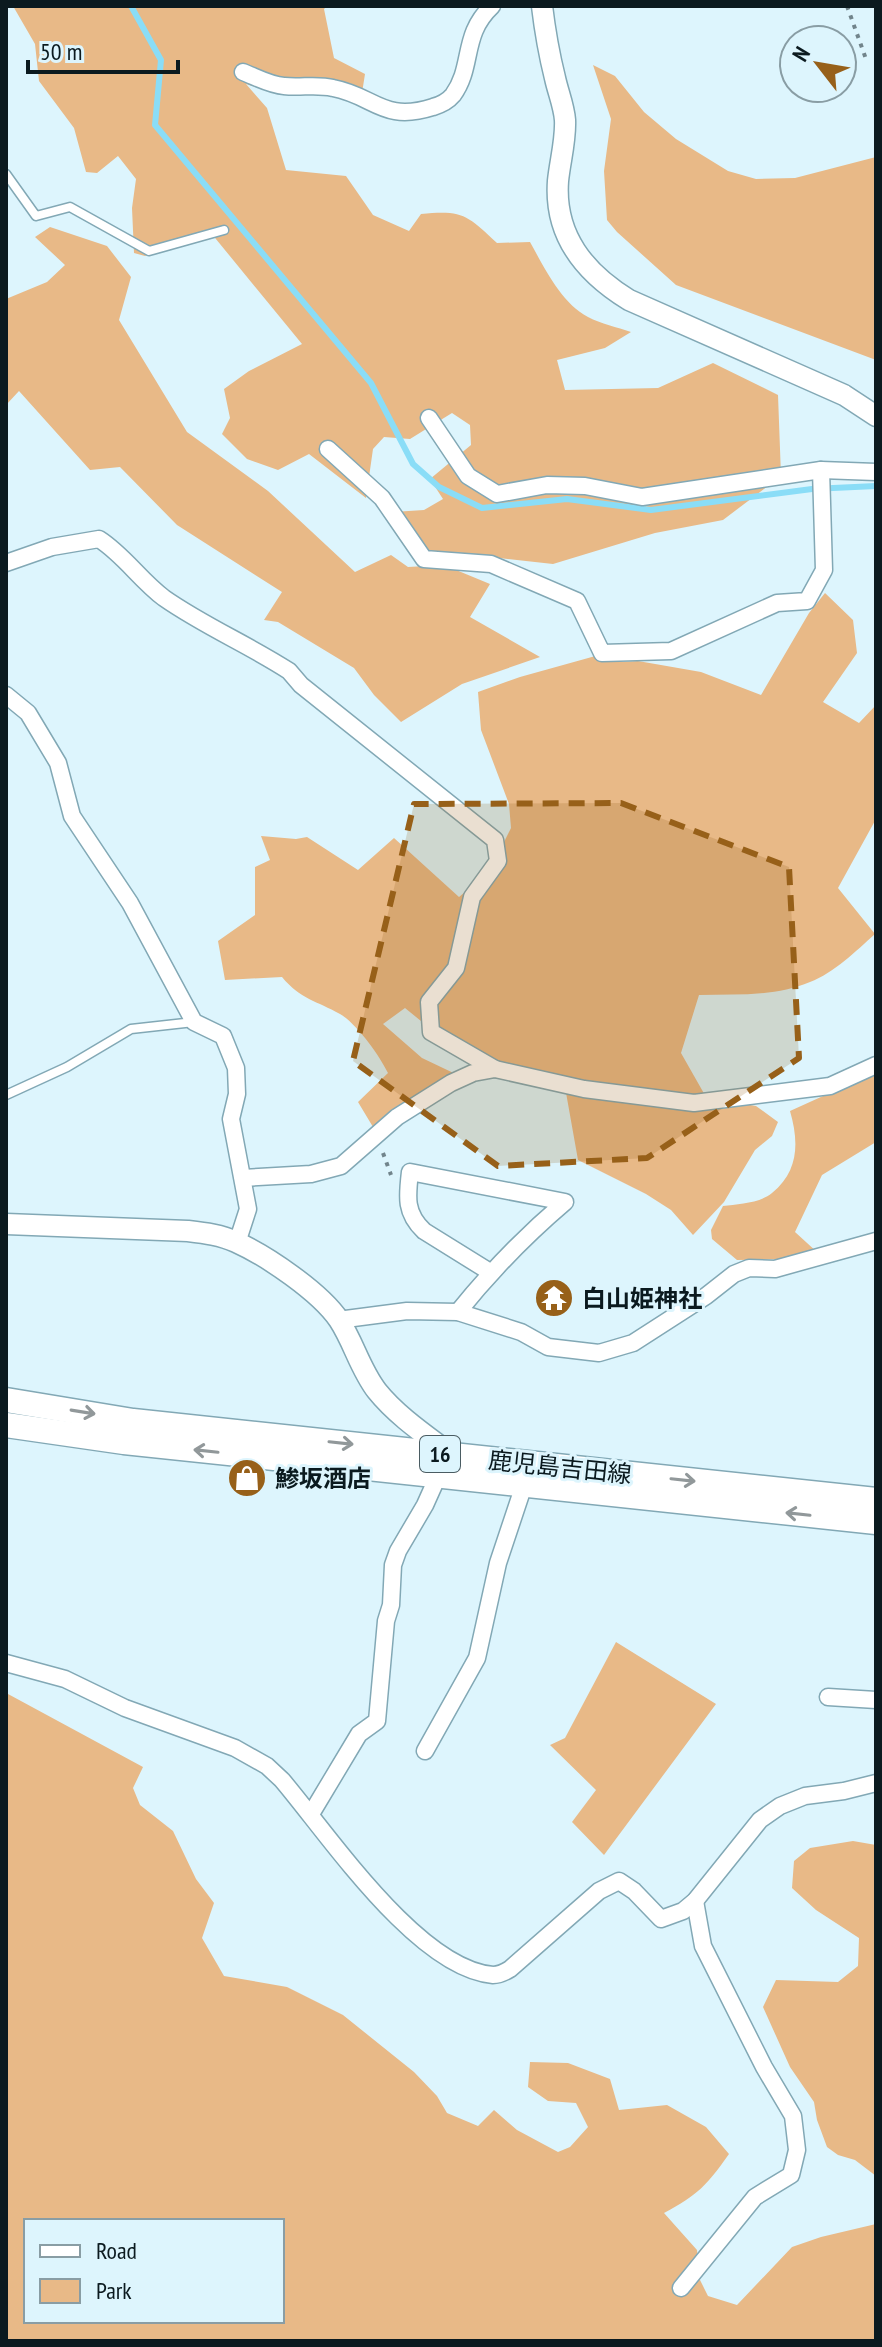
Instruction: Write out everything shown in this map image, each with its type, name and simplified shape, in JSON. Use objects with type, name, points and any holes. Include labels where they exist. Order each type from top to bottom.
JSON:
[{"type":"main road","name":"鹿児島吉田線","points":[[6,1400],[133,1421],[876,1500]]},
{"type":"main road","name":"鹿児島吉田線","points":[[6,1425],[139,1444],[876,1522]]},
{"type":"street","points":[[243,72],[280,86],[333,87],[374,106],[414,113],[441,104],[452,96],[461,80],[471,34],[492,6]]},
{"type":"street","points":[[542,6],[546,41],[565,120],[558,186],[562,220],[569,241],[583,263],[601,283],[629,300],[844,395],[876,416]]},
{"type":"street","points":[[429,418],[468,476],[497,494],[547,485],[585,486],[642,497],[821,470],[876,472]]},
{"type":"street","points":[[328,449],[382,498],[424,559],[491,564],[577,601],[602,653],[671,651],[777,603],[807,601],[824,570],[821,470]]},
{"type":"street","points":[[6,563],[52,547],[99,539],[114,548],[163,597],[289,671],[301,685],[495,840],[498,861],[472,897],[458,962],[451,976],[429,1002],[431,1032],[495,1069],[584,1089],[694,1103],[830,1086],[876,1065]]},
{"type":"street","points":[[6,695],[28,713],[58,763],[72,816],[130,903],[194,1022],[223,1036],[236,1068],[237,1094],[231,1119],[248,1209],[237,1243]]},
{"type":"street","points":[[243,1178],[311,1174],[341,1166],[397,1117],[451,1083],[473,1073],[495,1069]]},
{"type":"street","points":[[458,1312],[519,1241],[565,1202],[410,1172],[407,1200],[411,1216],[424,1231],[490,1272]]},
{"type":"street","points":[[6,1224],[188,1231],[214,1234],[237,1243],[303,1284],[338,1320],[360,1365],[379,1393],[416,1428],[452,1455]]},
{"type":"street","points":[[338,1320],[407,1311],[458,1312],[521,1332],[548,1347],[599,1353],[633,1343],[734,1274],[749,1268],[775,1269],[876,1241]]},
{"type":"street","points":[[311,1814],[359,1734],[377,1721],[393,1565],[438,1476]]},
{"type":"street","points":[[425,1751],[477,1658],[498,1563],[524,1485]]},
{"type":"street","points":[[6,1663],[65,1679],[125,1708],[246,1753],[282,1780],[367,1886],[398,1919],[457,1965],[495,1975],[510,1969],[599,1891],[619,1881],[634,1891],[661,1919],[683,1911],[695,1901],[760,1820],[780,1806],[805,1796],[876,1783]]},
{"type":"street","points":[[828,1697],[876,1700]]},
{"type":"street","points":[[681,2288],[755,2197],[791,2175],[797,2150],[793,2116],[764,2067],[703,1946],[695,1901]]},
{"type":"lane","points":[[6,174],[36,216],[70,207],[149,251],[224,230]]},
{"type":"lane","points":[[6,1095],[67,1067],[131,1029],[194,1022]]},
{"type":"path","points":[[847,6],[866,59]]},
{"type":"path","points":[[375,1135],[399,1193],[407,1200]]},
{"type":"highlighted area","points":[[621,803],[789,867],[799,1058],[647,1158],[498,1166],[353,1061],[414,804]]},
{"type":"green space","points":[[13,6],[327,6],[324,9],[334,58],[365,74],[362,93],[270,91],[246,84],[267,108],[286,170],[346,176],[373,215],[409,231],[421,214],[446,213],[471,220],[497,243],[530,242],[554,284],[578,311],[598,322],[631,332],[605,348],[557,360],[565,390],[658,388],[713,363],[778,395],[781,476],[723,520],[655,533],[553,564],[426,553],[393,512],[424,510],[443,499],[430,479],[471,445],[470,425],[452,413],[410,439],[384,437],[373,449],[366,498],[309,454],[278,470],[247,459],[222,434],[230,418],[224,389],[249,371],[302,344],[211,233],[178,240],[145,256],[134,253],[132,208],[136,179],[118,156],[97,173],[86,172],[74,128],[39,81],[35,44]]},
{"type":"green space","points":[[593,65],[615,76],[644,112],[676,139],[728,171],[756,179],[795,178],[876,157],[876,360],[676,285],[617,232],[607,220],[604,171],[611,119]]},
{"type":"green space","points":[[50,227],[107,246],[131,277],[119,320],[187,432],[268,491],[355,572],[391,555],[408,567],[444,565],[490,584],[470,617],[540,657],[462,684],[401,722],[374,695],[354,668],[278,622],[264,620],[282,592],[177,525],[120,467],[90,470],[19,391],[6,405],[6,299],[47,282],[65,265],[35,237]]},
{"type":"green space","points":[[825,593],[853,620],[857,653],[823,702],[859,723],[876,705],[876,819],[838,888],[875,934],[828,973],[797,987],[755,994],[699,995],[681,1053],[706,1097],[756,1106],[778,1122],[772,1136],[755,1150],[724,1202],[693,1235],[671,1210],[578,1160],[565,1087],[459,1052],[405,1008],[383,1024],[422,1058],[464,1078],[376,1132],[358,1102],[388,1073],[353,1025],[340,1014],[302,995],[282,977],[225,980],[218,941],[255,915],[255,867],[270,860],[261,836],[307,837],[358,870],[394,838],[459,897],[489,872],[511,828],[509,804],[481,730],[478,692],[599,655],[622,662],[638,661],[701,672],[761,695],[809,613]]},
{"type":"green space","points":[[876,1072],[876,1142],[822,1175],[795,1232],[818,1253],[795,1259],[737,1260],[712,1239],[711,1230],[723,1206],[761,1199],[772,1193],[787,1175],[792,1166],[795,1145],[790,1111]]},
{"type":"green space","points":[[616,1642],[716,1704],[604,1855],[572,1822],[596,1790],[550,1745],[565,1738]]},
{"type":"green space","points":[[8,1694],[143,1767],[133,1788],[140,1805],[173,1831],[196,1879],[214,1903],[202,1938],[224,1976],[287,1987],[343,2015],[414,2072],[437,2096],[447,2113],[478,2126],[494,2110],[517,2130],[558,2152],[570,2147],[588,2127],[576,2103],[548,2101],[528,2087],[530,2062],[568,2063],[610,2079],[619,2110],[667,2105],[706,2127],[729,2154],[701,2188],[664,2213],[697,2250],[700,2280],[708,2296],[737,2305],[792,2247],[876,2224],[876,2341],[6,2341]]},
{"type":"green space","points":[[853,1841],[876,1845],[876,2176],[855,2160],[838,2155],[827,2147],[814,2102],[790,2067],[763,2007],[776,1980],[838,1982],[858,1966],[859,1938],[816,1910],[792,1888],[794,1861],[810,1848]]},
{"type":"waterway","points":[[131,6],[161,60],[155,125],[371,383],[413,464],[439,487],[482,508],[567,499],[651,510],[812,489],[876,486]]},
{"type":"place","name":"白山姫神社","points":[[554,1298]]},
{"type":"place","name":"鯵坂酒店","points":[[247,1478]]}]
